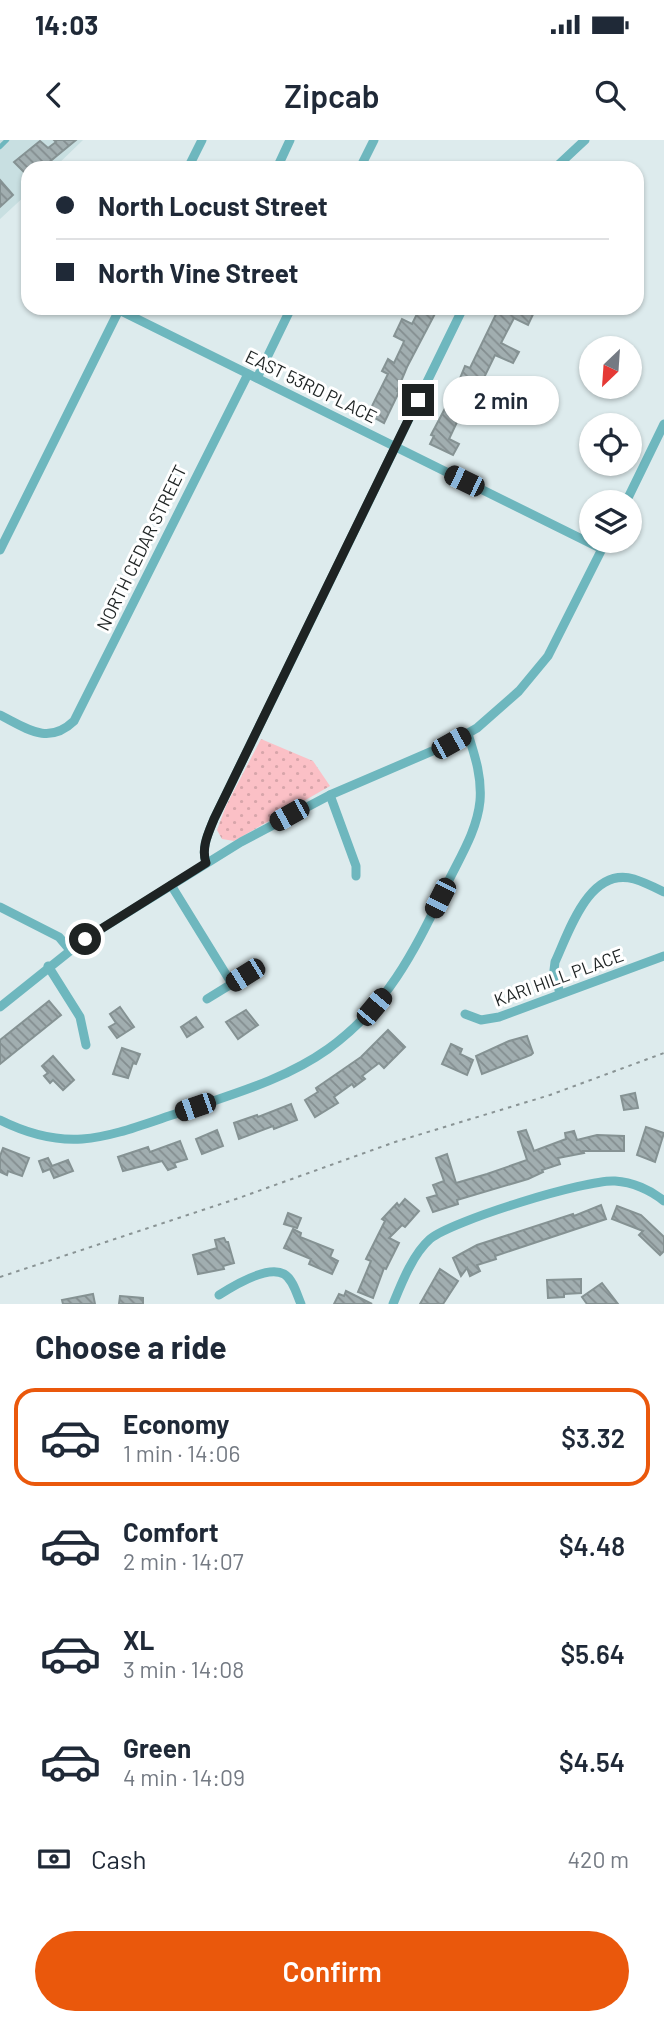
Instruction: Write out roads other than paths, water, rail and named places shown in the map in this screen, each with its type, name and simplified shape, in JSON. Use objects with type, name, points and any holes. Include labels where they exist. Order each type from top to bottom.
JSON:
[{"type":"street","points":[[192,161],[202,140]]},
{"type":"street","points":[[280,161],[290,140]]},
{"type":"street","points":[[364,161],[374,140]]},
{"type":"street","points":[[562,161],[584,140]]},
{"type":"street","points":[[0,550],[116,315]]},
{"type":"street","name":"EAST 53RD PLACE","points":[[131,315],[257,379],[579,533]]},
{"type":"street","points":[[257,379],[288,315]]},
{"type":"street","points":[[206,863],[203,853],[205,842],[214,819],[460,315]]},
{"type":"street","name":"NORTH CEDAR STREET","points":[[0,715],[33,732],[43,734],[60,732],[74,721],[248,374]]},
{"type":"street","points":[[632,490],[664,424]]},
{"type":"street","points":[[0,1007],[70,950],[241,842],[330,795],[468,734],[502,707],[542,663],[554,645],[600,553]]},
{"type":"street","points":[[0,1120],[33,1134],[67,1141],[112,1135],[266,1083],[301,1066],[352,1029],[386,993],[408,962],[472,834],[478,811],[480,783],[476,756],[468,734]]},
{"type":"street","points":[[330,795],[356,866],[356,876]]},
{"type":"street","points":[[560,994],[555,962],[581,906],[589,895],[600,885],[615,878],[632,878],[664,892]]},
{"type":"street","points":[[171,885],[232,984]]},
{"type":"street","points":[[0,907],[59,937],[70,950]]},
{"type":"street","name":"KARI HILL PLACE","points":[[465,1014],[488,1020],[664,957]]},
{"type":"street","points":[[48,966],[80,1017],[86,1045]]},
{"type":"street","points":[[207,999],[259,967]]},
{"type":"street","points":[[393,1304],[422,1247],[435,1235],[459,1223],[600,1181],[630,1184],[651,1192],[664,1201]]},
{"type":"street","points":[[219,1295],[245,1280],[275,1272],[288,1278],[301,1304]]},
{"type":"lane","points":[[0,147],[7,140]]}]
